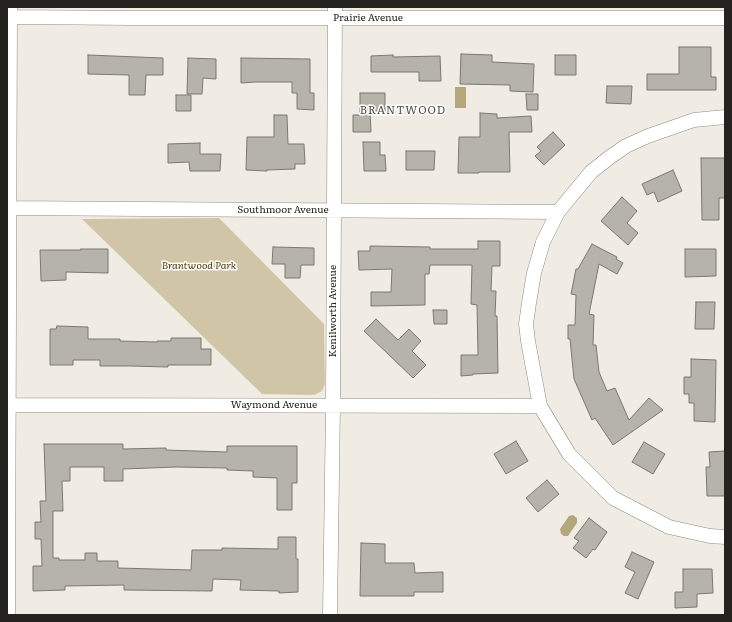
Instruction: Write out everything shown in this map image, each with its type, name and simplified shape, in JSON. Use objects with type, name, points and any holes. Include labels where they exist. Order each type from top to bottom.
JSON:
[{"type":"street","name":"Prairie Avenue","points":[[9,14],[335,12],[725,18]]},
{"type":"street","name":"Kenilworth Avenue","points":[[330,615],[333,405],[335,12]]},
{"type":"street","points":[[8,615],[9,14]]},
{"type":"street","points":[[725,117],[694,120],[648,136],[626,146],[591,172],[558,212],[543,242],[534,273],[526,324],[540,406],[569,454],[613,498],[669,526],[725,538]]},
{"type":"street","name":"Southmoor Avenue","points":[[8,208],[558,212]]},
{"type":"street","name":"Waymond Avenue","points":[[8,405],[540,406]]},
{"type":"green space","name":"Brantwood Park","points":[[219,218],[324,324],[325,384],[322,391],[314,395],[262,394],[82,219]]},
{"type":"shaded area","points":[[455,87],[466,87],[466,108],[455,108]]},
{"type":"shaded area","points":[[573,515],[577,518],[577,523],[568,536],[564,536],[561,534],[560,529],[569,516]]},
{"type":"building","points":[[679,47],[711,47],[711,77],[716,77],[716,90],[647,90],[647,74],[679,74]]},
{"type":"building","points":[[461,54],[492,55],[492,62],[534,64],[533,92],[510,91],[510,85],[460,84]]},
{"type":"building","points":[[88,55],[163,58],[163,75],[146,75],[145,95],[129,95],[129,75],[88,74]]},
{"type":"building","points":[[393,55],[393,57],[440,56],[441,81],[419,81],[419,72],[371,72],[371,56]]},
{"type":"building","points":[[555,55],[576,55],[576,75],[555,75]]},
{"type":"building","points":[[188,58],[216,59],[216,79],[203,78],[202,94],[187,94]]},
{"type":"building","points":[[241,58],[310,59],[310,93],[314,93],[314,110],[297,109],[297,93],[292,93],[292,82],[241,83]]},
{"type":"building","points":[[607,86],[632,86],[631,104],[606,103]]},
{"type":"building","points":[[360,93],[385,93],[385,111],[370,111],[371,132],[353,132],[353,115],[360,115]]},
{"type":"building","points":[[526,94],[538,94],[538,110],[527,110]]},
{"type":"building","points":[[176,95],[191,95],[191,111],[176,111]]},
{"type":"building","points":[[480,113],[497,114],[497,118],[531,116],[532,132],[509,132],[510,172],[458,173],[459,137],[480,137]]},
{"type":"building","points":[[274,115],[287,115],[288,144],[304,144],[305,164],[295,164],[295,169],[267,171],[246,170],[247,137],[274,137]]},
{"type":"building","points":[[553,132],[565,145],[544,165],[535,156],[541,151],[537,147]]},
{"type":"building","points":[[363,142],[380,142],[380,155],[385,155],[386,171],[364,171]]},
{"type":"building","points":[[200,143],[200,154],[221,154],[220,171],[190,171],[189,162],[168,163],[168,144]]},
{"type":"building","points":[[406,151],[435,151],[434,170],[406,170]]},
{"type":"building","points":[[701,158],[725,158],[725,198],[719,198],[719,220],[702,220]]},
{"type":"building","points":[[673,170],[682,191],[658,202],[654,192],[647,195],[642,184]]},
{"type":"building","points":[[622,197],[637,211],[627,223],[638,233],[628,245],[601,221]]},
{"type":"building","points":[[478,241],[500,241],[500,266],[492,266],[491,291],[496,291],[495,316],[497,316],[498,373],[461,376],[461,355],[478,355],[477,305],[471,304],[472,265],[430,265],[429,274],[425,274],[425,305],[371,306],[371,292],[391,292],[392,269],[359,270],[358,251],[370,251],[370,246],[430,247],[430,249],[478,249]]},
{"type":"building","points":[[592,244],[617,257],[616,259],[623,263],[617,274],[599,264],[589,314],[594,315],[593,345],[596,345],[599,372],[607,391],[615,388],[629,420],[649,398],[663,410],[613,445],[595,418],[592,420],[574,379],[570,339],[568,339],[568,325],[575,325],[576,295],[571,294],[576,269],[578,269]]},
{"type":"building","points":[[273,247],[314,248],[314,265],[301,265],[300,278],[285,278],[285,264],[272,264]]},
{"type":"building","points":[[108,249],[108,273],[66,272],[66,280],[41,281],[40,250]]},
{"type":"building","points":[[685,249],[716,249],[716,276],[685,277]]},
{"type":"building","points":[[696,302],[715,302],[714,329],[695,329]]},
{"type":"building","points":[[433,310],[447,310],[447,324],[434,324]]},
{"type":"building","points":[[376,319],[398,340],[409,329],[421,341],[412,351],[426,365],[413,378],[364,331]]},
{"type":"building","points":[[57,326],[88,327],[88,339],[120,339],[120,341],[157,342],[171,341],[171,338],[201,338],[201,349],[211,349],[211,365],[168,365],[168,367],[100,366],[100,360],[73,360],[73,365],[50,365],[50,329],[56,329]]},
{"type":"building","points":[[691,359],[716,360],[715,422],[694,421],[694,403],[689,403],[689,394],[684,394],[684,377],[691,377]]},
{"type":"building","points":[[516,441],[528,461],[506,474],[494,454]]},
{"type":"building","points":[[644,442],[665,454],[653,474],[632,462]]},
{"type":"building","points":[[44,444],[123,444],[123,449],[166,448],[166,450],[227,452],[227,446],[297,446],[297,483],[292,483],[292,510],[277,510],[277,478],[253,477],[253,471],[227,470],[227,468],[176,467],[123,469],[123,481],[104,481],[104,467],[70,467],[70,481],[62,481],[63,511],[53,511],[53,558],[59,558],[59,560],[85,560],[85,553],[97,553],[97,561],[118,561],[118,568],[191,570],[192,550],[222,550],[222,548],[278,549],[278,537],[296,537],[298,592],[279,593],[279,591],[240,590],[241,580],[213,579],[212,591],[124,590],[124,585],[65,586],[65,590],[33,591],[33,566],[42,566],[41,539],[35,539],[35,522],[41,522],[40,501],[46,501]]},
{"type":"building","points":[[725,451],[725,496],[707,496],[706,467],[710,467],[709,452]]},
{"type":"building","points":[[547,480],[559,494],[538,512],[526,498]]},
{"type":"building","points":[[589,518],[607,532],[595,550],[593,549],[586,558],[573,548],[579,541],[574,538]]},
{"type":"building","points":[[361,543],[385,544],[385,563],[414,563],[415,573],[443,572],[443,592],[414,592],[414,596],[360,596]]},
{"type":"building","points":[[632,552],[654,562],[638,599],[625,593],[635,572],[625,567]]},
{"type":"building","points":[[683,569],[712,569],[713,593],[697,594],[697,607],[675,608],[675,592],[683,592]]},
{"type":"district","name":"BRANTWOOD","points":[[403,111]]}]
